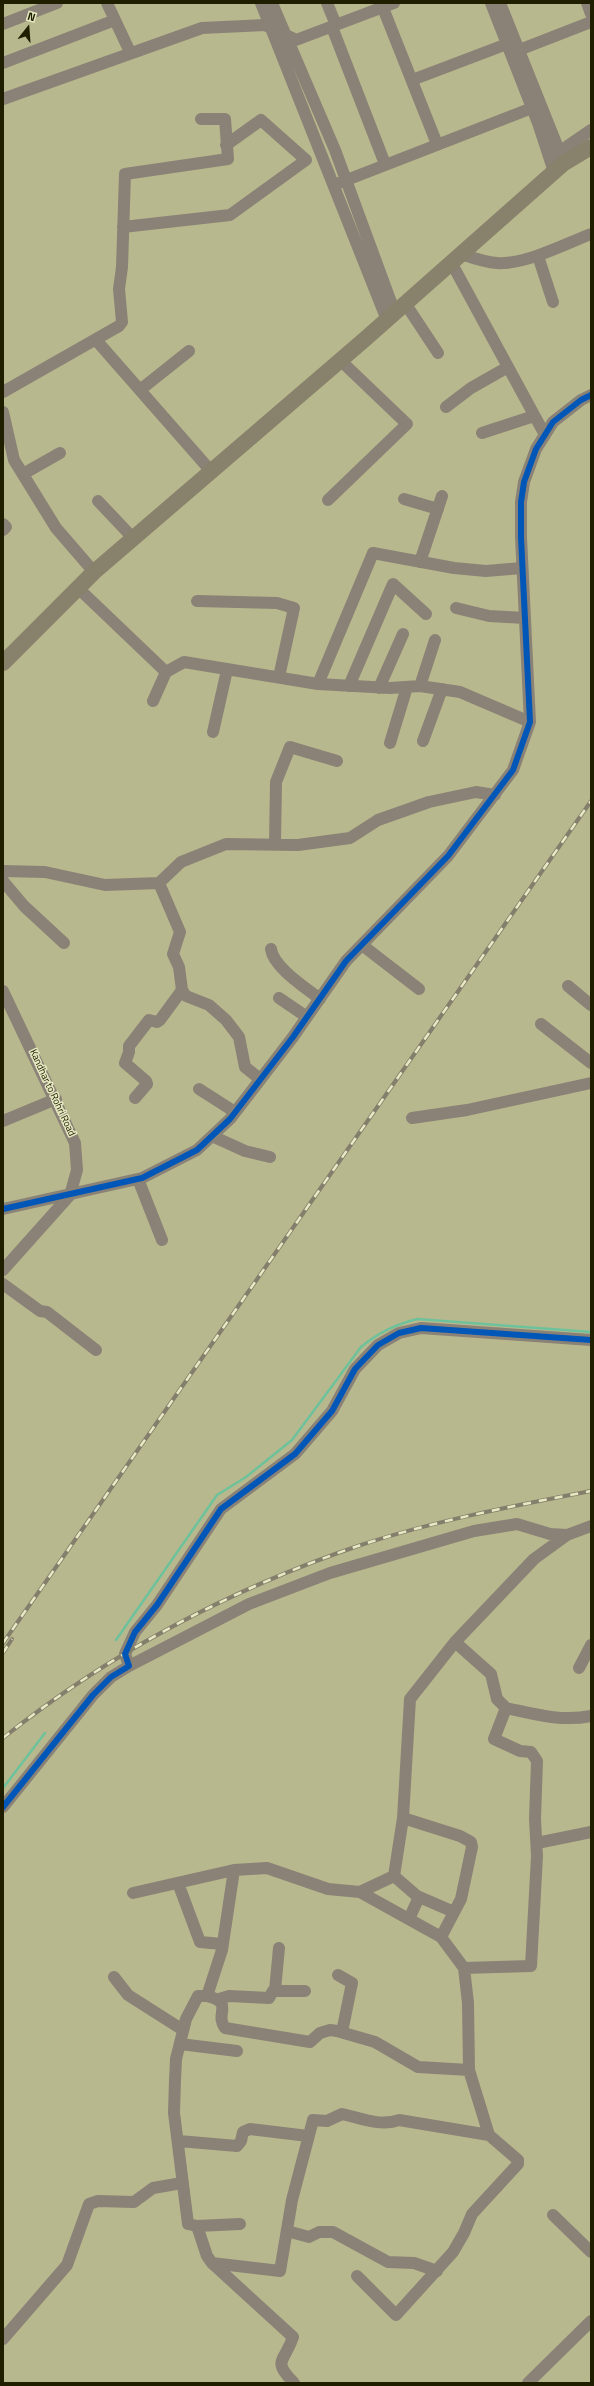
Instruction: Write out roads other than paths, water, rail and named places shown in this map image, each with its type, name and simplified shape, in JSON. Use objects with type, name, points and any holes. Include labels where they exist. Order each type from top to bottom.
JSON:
[{"type":"main road","points":[[3,663],[94,572],[210,470],[396,312],[559,162],[591,146]]},
{"type":"street","points":[[3,24],[57,3]]},
{"type":"street","points":[[107,3],[130,52]]},
{"type":"street","points":[[261,3],[396,312],[438,353]]},
{"type":"street","points":[[272,3],[335,150],[340,182]]},
{"type":"street","points":[[327,3],[334,26],[385,164]]},
{"type":"street","points":[[3,99],[130,52],[202,28],[265,25],[272,30],[296,40],[334,26],[381,5],[394,3]]},
{"type":"street","points":[[491,3],[532,108],[559,162]]},
{"type":"street","points":[[500,3],[519,50],[559,162]]},
{"type":"street","points":[[587,3],[591,14]]},
{"type":"street","points":[[381,5],[437,144]]},
{"type":"street","points":[[3,63],[115,20]]},
{"type":"street","points":[[519,50],[591,22]]},
{"type":"street","points":[[412,80],[507,44]]},
{"type":"street","points":[[340,182],[532,108]]},
{"type":"street","points":[[3,392],[96,340],[119,326],[122,322],[119,282],[122,267],[125,174],[228,159],[225,119],[201,119]]},
{"type":"street","points":[[123,227],[230,215],[306,160],[261,120],[226,145]]},
{"type":"street","points":[[559,162],[591,130]]},
{"type":"street","points":[[456,258],[499,264],[538,256],[591,234]]},
{"type":"street","points":[[538,256],[553,302]]},
{"type":"street","points":[[456,258],[508,367],[545,435]]},
{"type":"street","points":[[96,340],[210,470]]},
{"type":"street","points":[[140,390],[189,351]]},
{"type":"street","points":[[328,500],[407,424],[340,360]]},
{"type":"street","points":[[446,407],[471,388],[508,367]]},
{"type":"street","points":[[3,1209],[138,1179],[197,1150],[235,1112],[307,1017],[346,961],[448,856],[495,795],[513,770],[530,722],[522,568],[521,502],[524,482],[536,449],[553,422],[581,400],[591,395]]},
{"type":"street","points":[[3,412],[14,460],[56,528],[94,572]]},
{"type":"street","points":[[482,434],[534,416]]},
{"type":"street","points":[[23,474],[60,453]]},
{"type":"street","points":[[420,562],[442,496]]},
{"type":"street","points":[[404,499],[438,509]]},
{"type":"street","points":[[98,501],[132,538]]},
{"type":"street","points":[[3,524],[6,527],[3,530]]},
{"type":"street","points":[[318,684],[373,553],[420,562],[486,571],[522,568]]},
{"type":"street","points":[[349,686],[393,584],[426,614]]},
{"type":"street","points":[[78,588],[166,672]]},
{"type":"street","points":[[197,601],[277,604],[294,608],[279,677]]},
{"type":"street","points":[[456,608],[489,616],[525,618]]},
{"type":"street","points":[[379,688],[402,634]]},
{"type":"street","points":[[420,686],[435,640]]},
{"type":"street","points":[[153,701],[166,672],[184,662],[318,684],[379,688],[420,686],[460,692],[530,722]]},
{"type":"street","points":[[213,732],[227,670]]},
{"type":"street","points":[[390,743],[407,687]]},
{"type":"street","points":[[423,741],[442,689]]},
{"type":"street","points":[[275,844],[276,782],[290,747],[337,761]]},
{"type":"street","points":[[3,871],[45,872],[105,885],[159,883],[181,862],[226,844],[298,845],[350,838],[378,820],[429,802],[476,792],[495,795]]},
{"type":"street","points":[[3,881],[24,906],[64,943]]},
{"type":"street","points":[[159,883],[180,932],[174,954],[180,967],[182,990],[190,999],[209,1004],[226,1020],[239,1037],[245,1067],[260,1080]]},
{"type":"street","points":[[362,945],[419,989]]},
{"type":"street","points":[[271,949],[271,955],[284,970],[320,999]]},
{"type":"street","points":[[568,986],[591,1005]]},
{"type":"street","points":[[135,1098],[147,1084],[146,1081],[125,1064],[130,1052],[129,1046],[150,1020],[157,1022],[160,1020],[182,990]]},
{"type":"street","name":"Kandhar to Rohri Road","points":[[3,991],[7,1010],[56,1099],[75,1143],[77,1170],[70,1195],[3,1270]]},
{"type":"street","points":[[279,998],[307,1017]]},
{"type":"street","points":[[541,1024],[591,1063]]},
{"type":"street","points":[[412,1118],[467,1110],[591,1083]]},
{"type":"street","points":[[199,1089],[235,1112]]},
{"type":"street","points":[[3,1121],[56,1099]]},
{"type":"street","points":[[212,1136],[245,1150],[270,1157]]},
{"type":"street","points":[[138,1179],[162,1240]]},
{"type":"street","points":[[3,1284],[40,1311],[47,1312],[96,1350]]},
{"type":"street","points":[[129,1666],[125,1654],[135,1632],[157,1605],[221,1509],[295,1454],[332,1411],[355,1369],[378,1344],[399,1333],[421,1328],[591,1340]]},
{"type":"street","points":[[3,1807],[93,1695],[111,1677],[129,1666],[249,1604],[330,1573],[474,1531],[517,1524],[550,1534],[567,1535]]},
{"type":"street","points":[[394,1876],[402,1818],[410,1699],[455,1642],[534,1559],[567,1535],[591,1526]]},
{"type":"street","points":[[455,1642],[491,1674],[497,1699],[506,1708],[554,1718],[572,1719],[591,1716]]},
{"type":"street","points":[[579,1668],[591,1645]]},
{"type":"street","points":[[464,1968],[531,1966],[537,1843],[535,1756],[531,1752],[520,1750],[494,1739],[506,1708]]},
{"type":"street","points":[[402,1818],[466,1838],[471,1842],[472,1847],[461,1899],[441,1937]]},
{"type":"street","points":[[537,1843],[591,1832]]},
{"type":"street","points":[[133,1893],[234,1870],[267,1868],[328,1890],[360,1892],[441,1937],[464,1968],[468,2003],[469,2070],[489,2135]]},
{"type":"street","points":[[207,1996],[219,1961],[234,1870]]},
{"type":"street","points":[[360,1892],[394,1876]]},
{"type":"street","points":[[394,1876],[419,1897],[454,1912]]},
{"type":"street","points":[[178,1883],[200,1942],[222,1944]]},
{"type":"street","points":[[409,1919],[419,1897]]},
{"type":"street","points":[[240,2224],[197,2226],[188,2224],[182,2183],[179,2141],[174,2113],[176,2059],[183,2030],[195,1999],[198,1996],[207,1996],[219,1999],[229,1996],[269,1998],[275,1990],[279,1948]]},
{"type":"street","points":[[338,1975],[352,1983],[342,2032]]},
{"type":"street","points":[[114,1977],[128,1995],[183,2030]]},
{"type":"street","points":[[275,1990],[305,1991]]},
{"type":"street","points":[[219,1999],[222,2003],[222,2024],[225,2028],[310,2042],[320,2033],[330,2030],[342,2032],[375,2042],[418,2067],[469,2070]]},
{"type":"street","points":[[180,2044],[237,2051]]},
{"type":"street","points":[[212,2263],[280,2271],[292,2200],[312,2120],[327,2121],[342,2114],[380,2122],[390,2123],[399,2120],[489,2135],[518,2160],[518,2164],[472,2214],[464,2233],[453,2252],[396,2315],[357,2276]]},
{"type":"street","points":[[179,2141],[237,2146],[241,2141],[243,2132],[250,2129],[308,2136]]},
{"type":"street","points":[[3,2339],[67,2265],[89,2204],[98,2201],[134,2202],[153,2188],[182,2183]]},
{"type":"street","points":[[553,2215],[591,2252]]},
{"type":"street","points":[[197,2226],[207,2256],[212,2263],[293,2337],[283,2357],[281,2366],[282,2371],[294,2383]]},
{"type":"street","points":[[287,2231],[309,2237],[319,2232],[333,2232],[388,2262],[414,2263],[436,2271]]},
{"type":"street","points":[[528,2383],[591,2321]]},
{"type":"waterway","points":[[116,1640],[217,1495],[246,1477],[292,1440],[361,1347],[374,1337],[394,1327],[417,1319],[591,1332]]},
{"type":"waterway","points":[[3,1788],[45,1733]]},
{"type":"railway","points":[[3,1643],[591,801]]},
{"type":"railway","points":[[3,1738],[43,1707],[128,1652],[218,1603],[264,1582],[311,1563],[386,1537],[503,1508],[591,1491]]},
{"type":"railway","points":[[3,1653],[12,1639]]}]
